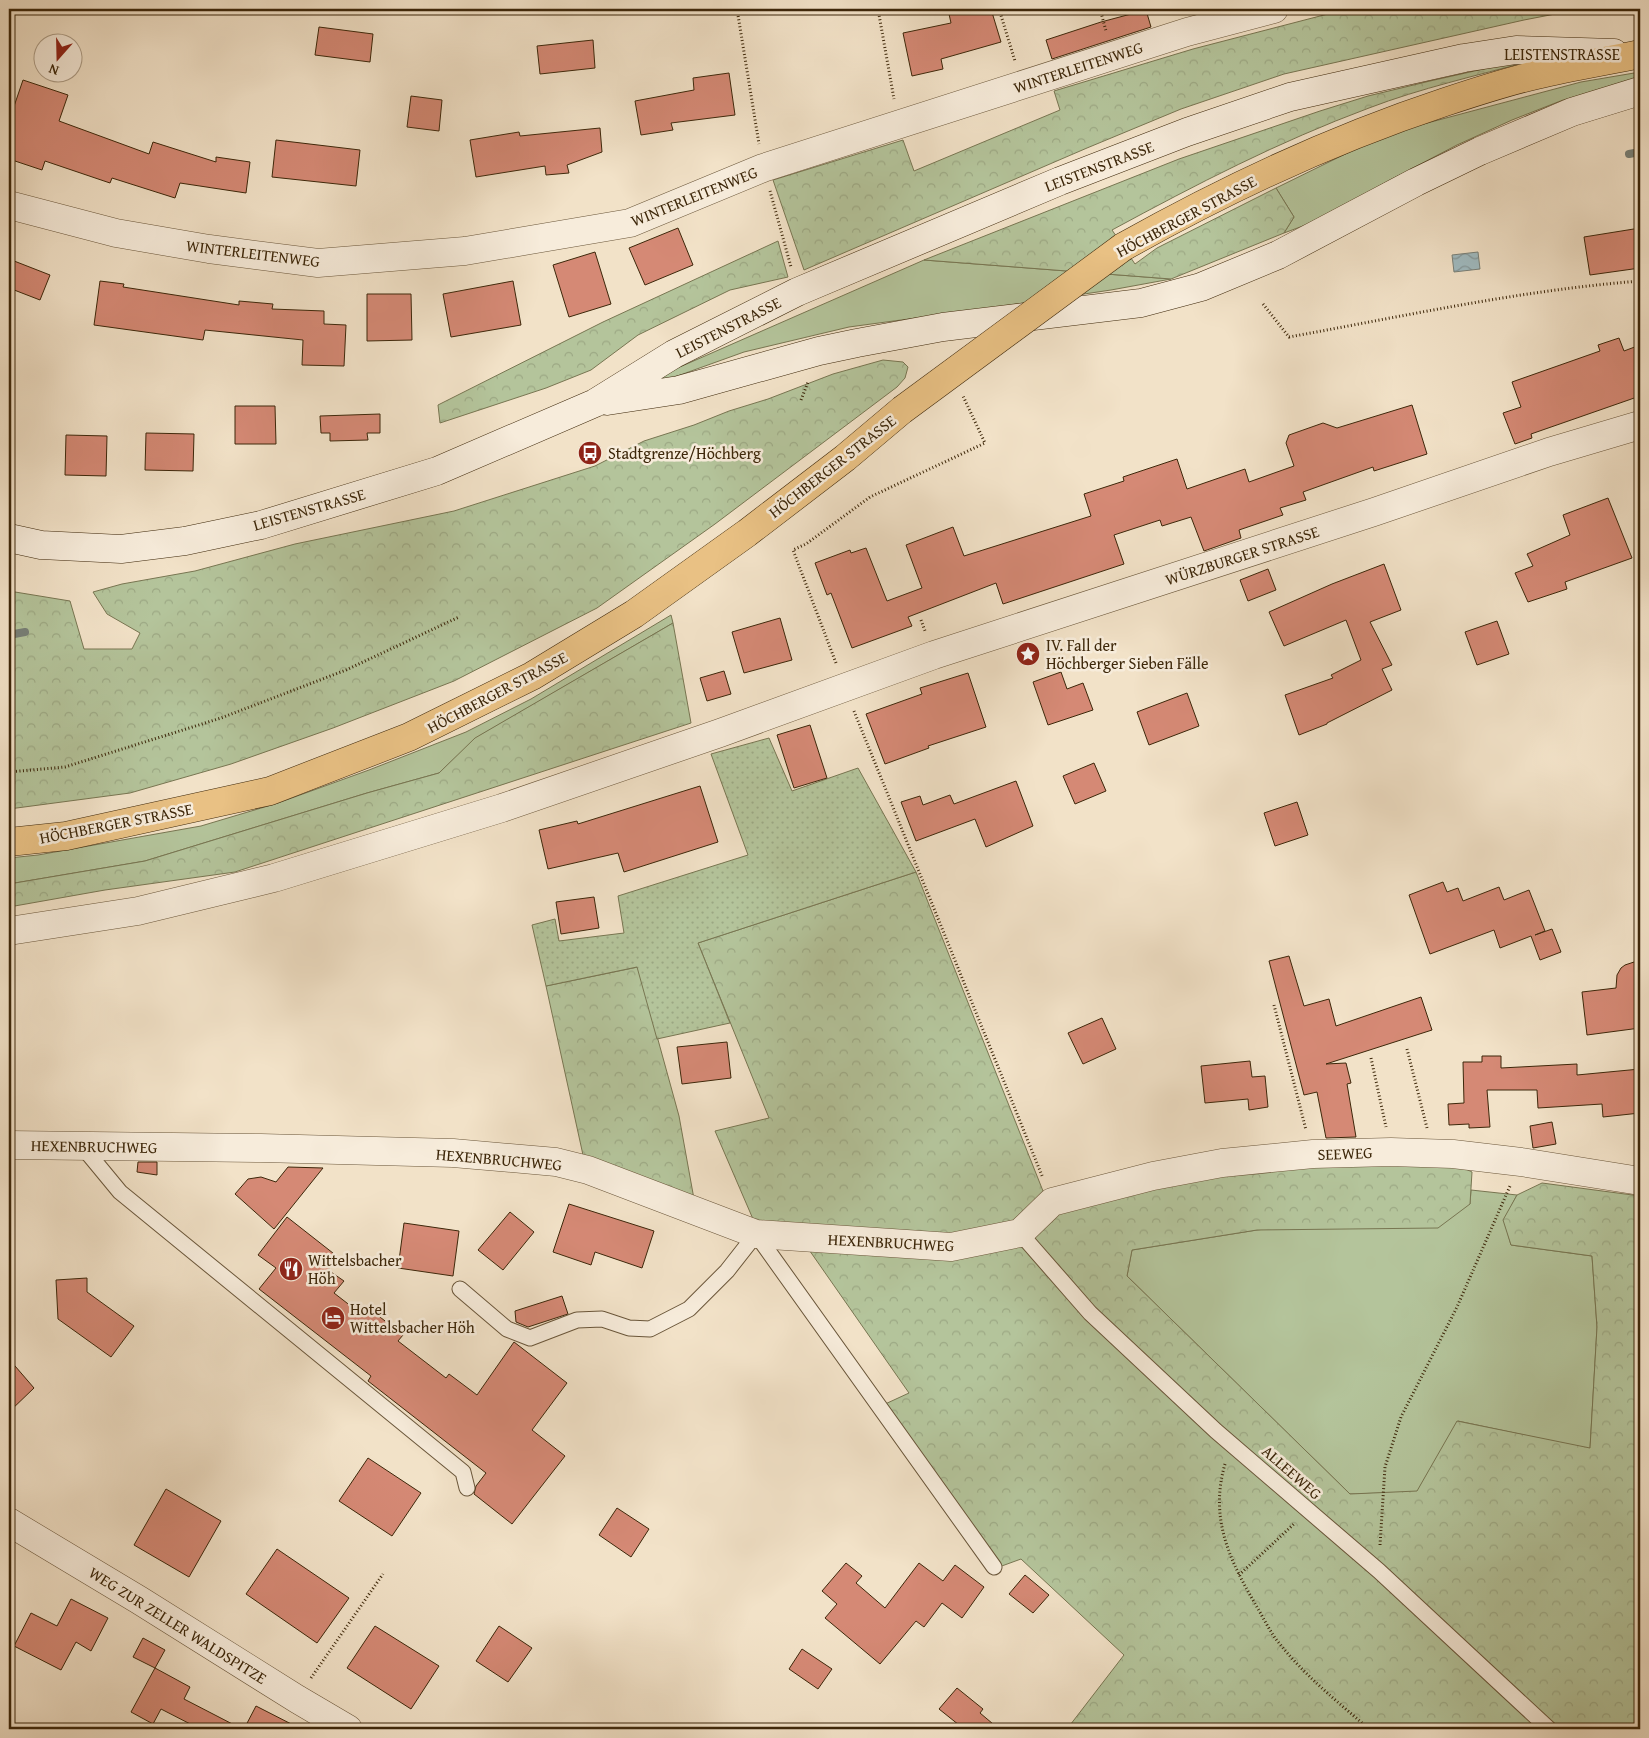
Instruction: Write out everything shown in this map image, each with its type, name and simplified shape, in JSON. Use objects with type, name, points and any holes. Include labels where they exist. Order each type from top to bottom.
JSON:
[{"type":"main road","name":"HÖCHBERGER STRASSE","points":[[9,842],[66,836],[270,791],[418,733],[532,676],[634,614],[747,533],[845,458],[902,410],[1123,247],[1171,220],[1258,177],[1378,124],[1535,75],[1640,54]]},
{"type":"street","name":"WINTERLEITENWEG","points":[[9,205],[116,233],[209,249],[318,263],[465,251],[630,223],[763,168],[1187,32],[1274,9]]},
{"type":"street","name":"LEISTENSTRASSE","points":[[9,538],[41,545],[121,549],[185,541],[261,525],[437,471],[595,402],[674,354],[797,292],[1060,180],[1186,132],[1290,97],[1464,58],[1516,50],[1640,54]]},
{"type":"street","name":"LEISTENSTRASSE","points":[[595,402],[679,390],[819,351],[857,343],[943,327],[1141,303],[1201,287],[1278,255],[1416,182],[1480,151],[1572,112],[1640,92]]},
{"type":"street","name":"WÜRZBURGER STRASSE","points":[[845,688],[934,655],[1365,515],[1549,452],[1640,425]]},
{"type":"street","points":[[9,931],[138,911],[274,878],[502,808],[845,688]]},
{"type":"street","name":"HEXENBRUCHWEG","points":[[9,1145],[453,1153],[556,1162],[588,1170],[756,1234],[951,1247],[1020,1233]]},
{"type":"street","name":"SEEWEG","points":[[1052,1202],[1178,1171],[1222,1163],[1312,1154],[1432,1153],[1521,1162],[1640,1181]]},
{"type":"street","points":[[1020,1233],[1052,1202]]},
{"type":"street","name":"WEG ZUR ZELLER WALDSPITZE","points":[[9,1522],[348,1729]]},
{"type":"lane","points":[[82,1146],[120,1192],[463,1472],[467,1488]]},
{"type":"lane","name":"ALLEEWEG","points":[[1020,1233],[1090,1313],[1235,1447],[1379,1571],[1549,1729]]},
{"type":"lane","points":[[460,1289],[507,1329],[530,1338],[576,1320],[602,1320],[629,1328],[650,1329],[689,1309],[727,1271],[756,1234],[994,1567]]},
{"type":"path","points":[[878,9],[899,124]]},
{"type":"path","points":[[999,9],[1022,85]]},
{"type":"path","points":[[1263,304],[1289,338],[1586,285],[1640,281]]},
{"type":"path","points":[[961,393],[985,443],[870,497],[806,544],[793,550],[845,688],[1052,1202]]},
{"type":"path","points":[[9,772],[65,767],[221,718],[346,670],[458,617]]},
{"type":"path","points":[[1274,1005],[1312,1154]]},
{"type":"path","points":[[1407,1048],[1432,1153]]},
{"type":"path","points":[[1372,1058],[1391,1152]]},
{"type":"path","points":[[1379,1571],[1386,1467],[1401,1417],[1457,1307],[1521,1162]]},
{"type":"path","points":[[1235,1447],[1225,1465],[1219,1491],[1220,1526],[1239,1575],[1278,1642],[1318,1685],[1369,1729]]},
{"type":"path","points":[[1239,1575],[1309,1511]]},
{"type":"path","points":[[310,1679],[383,1574]]},
{"type":"green space","points":[[1347,9],[1581,9],[1284,74],[1181,109],[804,270],[773,180],[903,140],[914,171],[1060,110],[1054,91],[1193,49]]},
{"type":"green space","points":[[1530,61],[1408,94],[1335,121],[1238,164],[1112,230],[1135,264],[1157,248],[1276,188],[1294,217],[1284,233],[1171,279],[924,260],[1179,159],[1320,111],[1368,96],[1430,81],[1510,63]]},
{"type":"green space","points":[[1640,72],[1640,76],[1563,100],[1512,120],[1457,145],[1319,220],[1284,233],[1294,217],[1276,188],[1386,134],[1581,82]]},
{"type":"green space","points":[[778,241],[788,277],[730,290],[638,335],[591,370],[546,388],[440,423],[438,405],[603,322]]},
{"type":"green space","points":[[924,260],[1171,279],[1111,290],[849,327],[744,352],[644,388],[641,384]]},
{"type":"green space","points":[[883,360],[903,362],[908,367],[905,378],[897,387],[715,524],[597,608],[454,681],[333,728],[231,764],[130,793],[9,809],[9,591],[70,601],[84,649],[132,649],[140,633],[107,614],[93,592],[122,584],[195,571],[295,544],[454,511],[595,466],[644,441],[768,399],[833,374]]},
{"type":"green space","points":[[671,615],[673,623],[476,738],[439,773],[145,861],[9,884],[9,858],[38,855],[201,826],[278,803],[466,732],[531,699]]},
{"type":"green space","points":[[673,623],[691,723],[235,872],[105,890],[9,907],[9,884],[145,861],[439,773],[475,738]]},
{"type":"green space","points":[[769,738],[792,791],[858,768],[916,872],[698,943],[730,1023],[657,1039],[637,967],[546,986],[532,925],[555,919],[559,941],[624,933],[618,896],[748,855],[711,754]]},
{"type":"green space","points":[[916,872],[1043,1191],[1054,1208],[1090,1198],[1320,1160],[1464,1168],[1472,1172],[1470,1204],[1438,1228],[1257,1230],[1132,1250],[1127,1276],[1350,1494],[1417,1491],[1457,1421],[1590,1448],[1597,1327],[1592,1256],[1511,1245],[1503,1220],[1517,1195],[1542,1183],[1640,1196],[1640,1729],[1067,1729],[1124,1655],[1021,1559],[999,1567],[883,1405],[909,1393],[798,1234],[756,1226],[715,1131],[769,1118],[698,943]]},
{"type":"green space","points":[[638,967],[679,1116],[694,1199],[583,1155],[546,986]]},
{"type":"green space","points":[[1471,1190],[1517,1195],[1504,1220],[1511,1245],[1592,1256],[1597,1327],[1590,1449],[1458,1421],[1417,1492],[1350,1494],[1127,1276],[1132,1250],[1257,1230],[1470,1204]]},
{"type":"water","points":[[1478,252],[1480,269],[1454,272],[1452,255]]},
{"type":"building","points":[[965,9],[991,9],[1001,42],[941,59],[943,69],[912,76],[903,33],[951,23],[949,14]]},
{"type":"building","points":[[1146,10],[1151,27],[1052,59],[1046,40]]},
{"type":"building","points":[[319,27],[373,34],[370,62],[315,55]]},
{"type":"building","points":[[593,40],[595,68],[540,74],[537,46]]},
{"type":"building","points":[[729,73],[735,115],[671,123],[673,130],[641,135],[635,101],[694,90],[693,78]]},
{"type":"building","points":[[23,80],[68,95],[59,121],[149,154],[153,142],[216,162],[216,157],[250,162],[246,193],[180,183],[175,198],[112,178],[110,183],[45,161],[42,170],[9,159],[9,121]]},
{"type":"building","points":[[411,96],[442,100],[439,131],[407,127]]},
{"type":"building","points":[[600,128],[602,152],[567,165],[569,173],[546,175],[545,166],[476,177],[470,140],[519,132],[520,136]]},
{"type":"building","points":[[276,140],[360,150],[356,186],[272,177]]},
{"type":"building","points":[[678,228],[693,265],[645,285],[629,248]]},
{"type":"building","points":[[1640,228],[1640,268],[1590,275],[1584,237]]},
{"type":"building","points":[[595,252],[611,304],[569,317],[553,265]]},
{"type":"building","points":[[9,259],[50,275],[40,300],[9,288]]},
{"type":"building","points":[[100,281],[124,284],[123,287],[239,305],[239,301],[273,304],[272,309],[324,311],[324,324],[346,325],[344,366],[302,365],[303,340],[205,330],[203,340],[94,325]]},
{"type":"building","points":[[513,281],[521,325],[451,337],[443,294]]},
{"type":"building","points":[[367,294],[411,294],[412,340],[367,341]]},
{"type":"building","points":[[1619,338],[1624,351],[1640,345],[1640,396],[1531,434],[1532,438],[1515,444],[1503,413],[1521,407],[1512,382],[1600,351],[1598,345]]},
{"type":"building","points":[[1412,405],[1427,454],[1374,471],[1373,467],[1303,492],[1306,500],[1280,508],[1283,515],[1239,530],[1241,538],[1204,551],[1191,517],[1162,526],[1160,520],[1114,535],[1124,564],[1003,604],[996,583],[908,617],[912,626],[852,648],[831,593],[827,595],[815,563],[850,550],[851,553],[866,548],[887,601],[922,588],[906,545],[953,527],[964,556],[1091,516],[1084,494],[1124,481],[1123,477],[1177,459],[1187,489],[1245,469],[1249,482],[1294,466],[1286,443],[1289,435],[1323,423],[1337,428]]},
{"type":"building","points":[[235,406],[275,406],[276,444],[235,444]]},
{"type":"building","points":[[380,414],[380,433],[367,433],[368,440],[330,441],[330,433],[321,433],[320,416]]},
{"type":"building","points":[[146,433],[194,434],[193,471],[145,470]]},
{"type":"building","points":[[66,435],[107,436],[106,476],[65,475]]},
{"type":"building","points":[[1608,498],[1632,558],[1565,582],[1567,589],[1528,602],[1515,573],[1533,566],[1527,554],[1570,535],[1563,515]]},
{"type":"building","points":[[1384,564],[1401,610],[1370,622],[1392,665],[1382,669],[1392,690],[1327,724],[1299,735],[1285,695],[1333,678],[1331,675],[1361,660],[1346,620],[1284,646],[1269,612],[1332,584]]},
{"type":"building","points":[[1268,569],[1276,590],[1248,601],[1240,580]]},
{"type":"building","points":[[780,618],[792,660],[744,673],[732,632]]},
{"type":"building","points":[[1497,621],[1509,654],[1477,665],[1465,632]]},
{"type":"building","points":[[724,671],[731,694],[707,701],[700,678]]},
{"type":"building","points":[[1061,672],[1067,689],[1083,683],[1093,710],[1048,725],[1033,682]]},
{"type":"building","points":[[968,673],[986,727],[928,746],[929,748],[885,764],[866,714],[922,694],[920,688]]},
{"type":"building","points":[[1187,693],[1199,726],[1149,745],[1137,712]]},
{"type":"building","points":[[810,725],[827,778],[794,788],[777,735]]},
{"type":"building","points":[[1094,763],[1106,791],[1075,804],[1063,776]]},
{"type":"building","points":[[1016,781],[1033,826],[986,847],[975,819],[916,841],[901,802],[920,796],[923,805],[950,795],[954,804]]},
{"type":"building","points":[[700,786],[718,842],[624,872],[618,853],[548,869],[539,830],[577,821],[578,824]]},
{"type":"building","points":[[1297,802],[1308,835],[1275,846],[1264,813]]},
{"type":"building","points":[[1443,882],[1447,892],[1458,888],[1463,901],[1499,887],[1504,900],[1529,890],[1545,931],[1535,935],[1552,929],[1561,952],[1540,960],[1531,936],[1500,948],[1494,930],[1430,954],[1409,895]]},
{"type":"building","points":[[594,897],[599,928],[561,934],[556,902]]},
{"type":"building","points":[[1289,956],[1304,1006],[1329,999],[1336,1026],[1421,997],[1432,1030],[1326,1064],[1346,1063],[1351,1083],[1347,1084],[1356,1137],[1326,1138],[1317,1092],[1304,1095],[1269,961]]},
{"type":"building","points":[[1640,960],[1640,1028],[1587,1035],[1582,992],[1616,988],[1617,975],[1621,968]]},
{"type":"building","points":[[1102,1018],[1116,1049],[1083,1064],[1068,1033]]},
{"type":"building","points":[[727,1042],[731,1078],[682,1084],[677,1047]]},
{"type":"building","points":[[1482,1056],[1501,1056],[1501,1068],[1577,1064],[1577,1075],[1640,1069],[1640,1113],[1603,1117],[1602,1104],[1538,1108],[1537,1090],[1487,1090],[1490,1127],[1469,1128],[1469,1124],[1449,1125],[1448,1104],[1464,1103],[1463,1062],[1482,1062]]},
{"type":"building","points":[[1250,1061],[1252,1077],[1265,1076],[1268,1107],[1249,1110],[1248,1099],[1205,1103],[1201,1066]]},
{"type":"building","points":[[1552,1122],[1556,1144],[1533,1148],[1530,1126]]},
{"type":"building","points":[[138,1162],[157,1162],[157,1175],[137,1172]]},
{"type":"building","points":[[288,1167],[323,1168],[274,1229],[235,1194],[248,1179],[261,1177],[276,1182]]},
{"type":"building","points":[[569,1204],[654,1231],[642,1268],[595,1252],[591,1265],[553,1252]]},
{"type":"building","points":[[510,1212],[534,1232],[503,1270],[478,1250]]},
{"type":"building","points":[[287,1217],[338,1257],[328,1270],[344,1281],[334,1293],[365,1317],[371,1310],[403,1335],[398,1341],[446,1378],[449,1374],[477,1395],[514,1342],[567,1383],[532,1430],[565,1456],[512,1524],[474,1494],[476,1486],[486,1473],[368,1381],[371,1376],[259,1289],[276,1268],[258,1255]]},
{"type":"building","points":[[404,1223],[459,1231],[453,1276],[398,1268]]},
{"type":"building","points":[[87,1278],[87,1292],[134,1326],[111,1357],[58,1319],[56,1280]]},
{"type":"building","points":[[562,1296],[568,1314],[528,1327],[516,1322],[515,1311]]},
{"type":"building","points":[[9,1359],[34,1388],[9,1412]]},
{"type":"building","points":[[368,1458],[421,1493],[392,1536],[339,1501]]},
{"type":"building","points":[[166,1489],[221,1521],[189,1577],[134,1545]]},
{"type":"building","points":[[617,1508],[649,1529],[631,1557],[599,1535]]},
{"type":"building","points":[[277,1549],[349,1598],[317,1643],[246,1594]]},
{"type":"building","points":[[846,1563],[862,1576],[856,1583],[885,1608],[919,1563],[943,1581],[955,1565],[984,1587],[962,1618],[942,1603],[924,1627],[916,1621],[880,1664],[825,1618],[837,1604],[822,1591]]},
{"type":"building","points":[[1025,1575],[1049,1595],[1033,1613],[1009,1594]]},
{"type":"building","points":[[71,1599],[108,1618],[91,1651],[76,1642],[61,1670],[14,1646],[31,1613],[57,1626]]},
{"type":"building","points":[[375,1626],[439,1666],[411,1709],[347,1668]]},
{"type":"building","points":[[499,1626],[532,1648],[508,1682],[476,1661]]},
{"type":"building","points":[[143,1638],[165,1650],[155,1668],[133,1657]]},
{"type":"building","points":[[802,1649],[832,1669],[818,1689],[789,1669]]},
{"type":"building","points":[[155,1668],[190,1687],[184,1699],[242,1729],[200,1729],[161,1709],[153,1724],[131,1712]]},
{"type":"building","points":[[957,1688],[983,1709],[980,1713],[999,1729],[964,1729],[939,1709]]},
{"type":"building","points":[[256,1706],[301,1729],[244,1729]]},
{"type":"waterway","points":[[1629,154],[1640,152]]},
{"type":"waterway","points":[[9,635],[25,632]]},
{"type":"place","name":"Stadtgrenze/Höchberg","points":[[590,453]]},
{"type":"place","name":"IV. Fall der Höchberger Sieben Fälle","points":[[1028,654]]},
{"type":"place","name":"Wittelsbacher Höh","points":[[291,1269]]},
{"type":"place","name":"Hotel Wittelsbacher Höh","points":[[333,1318]]}]
